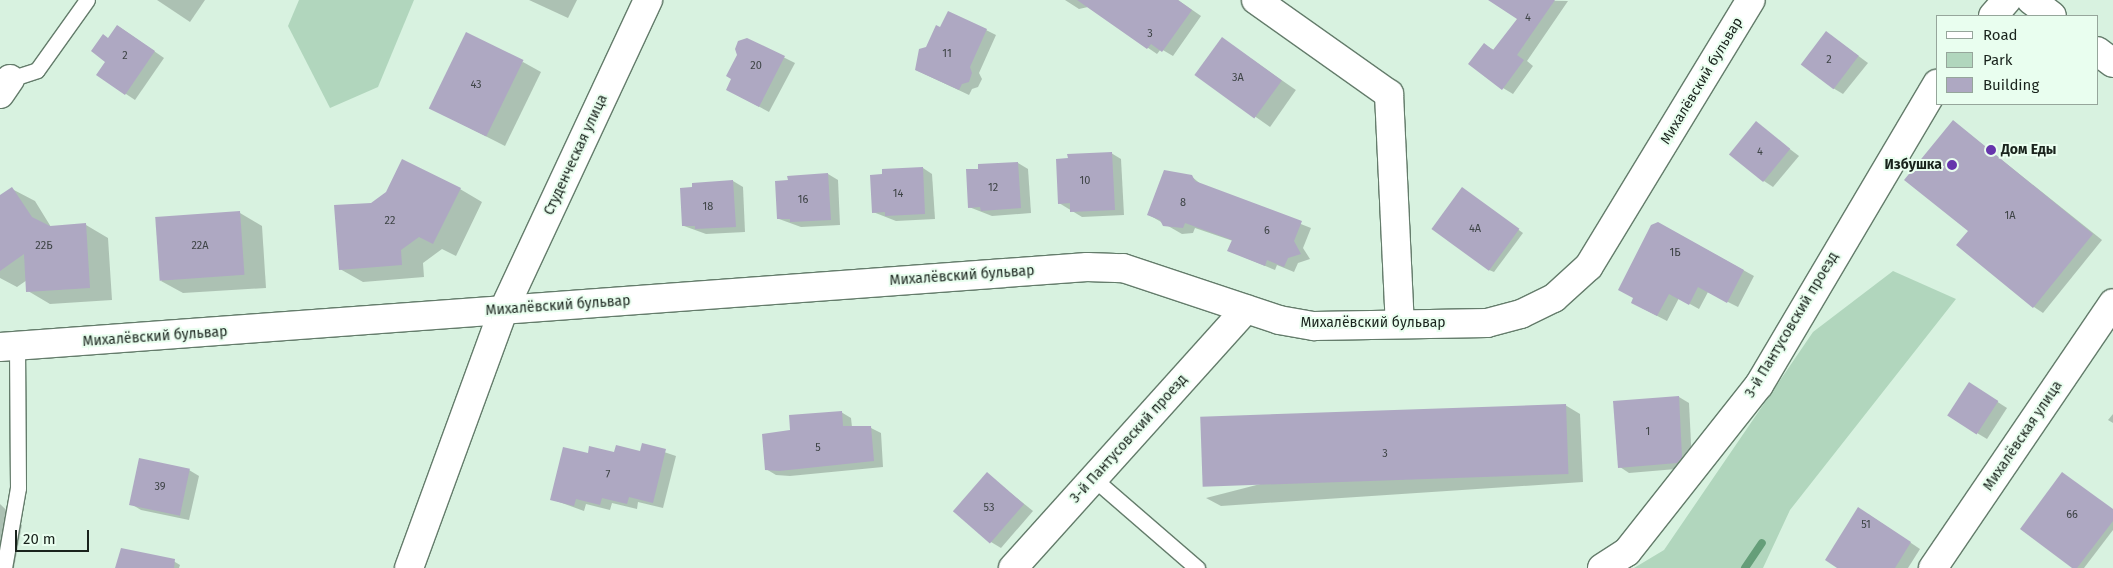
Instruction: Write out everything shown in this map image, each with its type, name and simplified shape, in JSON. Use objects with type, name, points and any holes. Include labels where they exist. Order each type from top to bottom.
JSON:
[{"type":"street","name":"Студенческая улица","points":[[409,568],[504,309],[648,0]]},
{"type":"street","points":[[1256,0],[1389,94],[1400,324]]},
{"type":"street","name":"Михалёвский бульвар","points":[[9,347],[1087,267],[1123,268],[1279,320],[1314,326],[1487,323],[1521,314],[1554,298],[1589,266],[1751,0]]},
{"type":"street","points":[[1995,15],[2007,0]]},
{"type":"street","points":[[2032,0],[2051,15]]},
{"type":"street","points":[[2098,52],[2113,63]]},
{"type":"street","name":"3-й Пантусовский проезд","points":[[1602,568],[1627,552],[1759,385],[1921,105],[1936,85]]},
{"type":"street","name":"Михалёвская улица","points":[[1932,568],[2113,303]]},
{"type":"street","name":"3-й Пантусовский проезд","points":[[1012,568],[1246,309]]},
{"type":"lane","points":[[5,87],[37,70],[87,0]]},
{"type":"lane","points":[[4,568],[18,488],[9,347]]},
{"type":"lane","points":[[1093,478],[1197,568]]},
{"type":"green space","points":[[299,0],[414,0],[378,87],[330,108],[288,26]]},
{"type":"green space","points":[[1893,271],[1956,299],[1790,510],[1763,568],[1634,568],[1664,550],[1813,332]]},
{"type":"building","points":[[1077,0],[1178,0],[1192,10],[1162,52],[1151,44],[1147,49]]},
{"type":"building","points":[[1488,0],[1555,0],[1517,55],[1524,60],[1502,90],[1468,64],[1484,43],[1493,50],[1517,19]]},
{"type":"building","points":[[948,11],[987,29],[970,67],[972,73],[969,82],[962,84],[959,90],[915,70],[919,49],[926,47],[936,25],[940,27]]},
{"type":"building","points":[[117,25],[155,51],[125,95],[96,75],[105,62],[91,51],[103,34],[108,38]]},
{"type":"building","points":[[1826,31],[1859,56],[1833,89],[1801,65]]},
{"type":"building","points":[[466,32],[524,60],[486,136],[429,108]]},
{"type":"building","points":[[1222,37],[1282,80],[1254,119],[1194,75]]},
{"type":"building","points":[[747,38],[785,56],[759,107],[726,90],[731,79],[726,76],[737,55],[735,49],[738,41]]},
{"type":"building","points":[[1953,120],[2093,234],[2033,308],[1956,245],[1968,231],[1904,180]]},
{"type":"building","points":[[1756,121],[1790,149],[1763,182],[1729,154]]},
{"type":"building","points":[[1112,152],[1115,210],[1070,212],[1070,203],[1058,204],[1056,159],[1068,158],[1067,154]]},
{"type":"building","points":[[402,159],[461,188],[433,244],[419,237],[401,250],[402,265],[339,270],[334,205],[371,203],[386,192]]},
{"type":"building","points":[[1018,162],[1021,208],[981,211],[980,207],[968,208],[966,169],[978,169],[978,164]]},
{"type":"building","points":[[923,167],[925,214],[885,216],[885,212],[872,213],[870,175],[882,174],[882,169]]},
{"type":"building","points":[[1164,170],[1192,175],[1195,181],[1302,221],[1294,241],[1301,254],[1288,258],[1284,267],[1267,260],[1265,266],[1227,251],[1232,240],[1185,223],[1183,228],[1163,226],[1160,220],[1147,215]]},
{"type":"building","points":[[828,173],[831,220],[790,222],[790,219],[777,219],[775,181],[788,180],[787,176]]},
{"type":"building","points":[[733,180],[736,227],[695,229],[695,226],[682,226],[680,188],[692,187],[692,183]]},
{"type":"building","points":[[12,187],[32,217],[50,226],[86,223],[90,288],[26,292],[24,254],[0,271],[0,195]]},
{"type":"building","points":[[1462,187],[1519,229],[1489,271],[1431,229]]},
{"type":"building","points":[[240,211],[244,275],[160,281],[155,217]]},
{"type":"building","points":[[1658,222],[1744,270],[1727,303],[1698,287],[1689,305],[1669,294],[1657,316],[1631,303],[1633,298],[1618,290],[1651,225]]},
{"type":"building","points":[[1969,382],[1998,401],[1977,435],[1947,416]]},
{"type":"building","points":[[1679,396],[1682,457],[1677,463],[1618,468],[1613,401]]},
{"type":"building","points":[[1566,404],[1568,474],[1203,487],[1200,417]]},
{"type":"building","points":[[842,411],[843,426],[871,426],[874,461],[779,471],[765,470],[762,434],[790,430],[789,415]]},
{"type":"building","points":[[642,443],[666,449],[653,503],[629,497],[627,504],[602,498],[600,505],[576,499],[574,506],[550,500],[563,447],[588,453],[589,446],[614,452],[616,445],[640,451]]},
{"type":"building","points":[[139,458],[190,469],[180,516],[129,505]]},
{"type":"building","points":[[987,472],[1024,504],[990,543],[953,511]]},
{"type":"building","points":[[2062,472],[2113,509],[2113,521],[2077,568],[2072,568],[2020,529]]},
{"type":"building","points":[[1858,507],[1911,542],[1895,568],[1837,568],[1825,560]]},
{"type":"building","points":[[121,548],[175,559],[174,568],[115,568]]},
{"type":"waterway","points":[[1745,568],[1762,543]]},
{"type":"place","name":"Дом Еды","points":[[1991,150]]},
{"type":"place","name":"Избушка","points":[[1952,165]]}]
